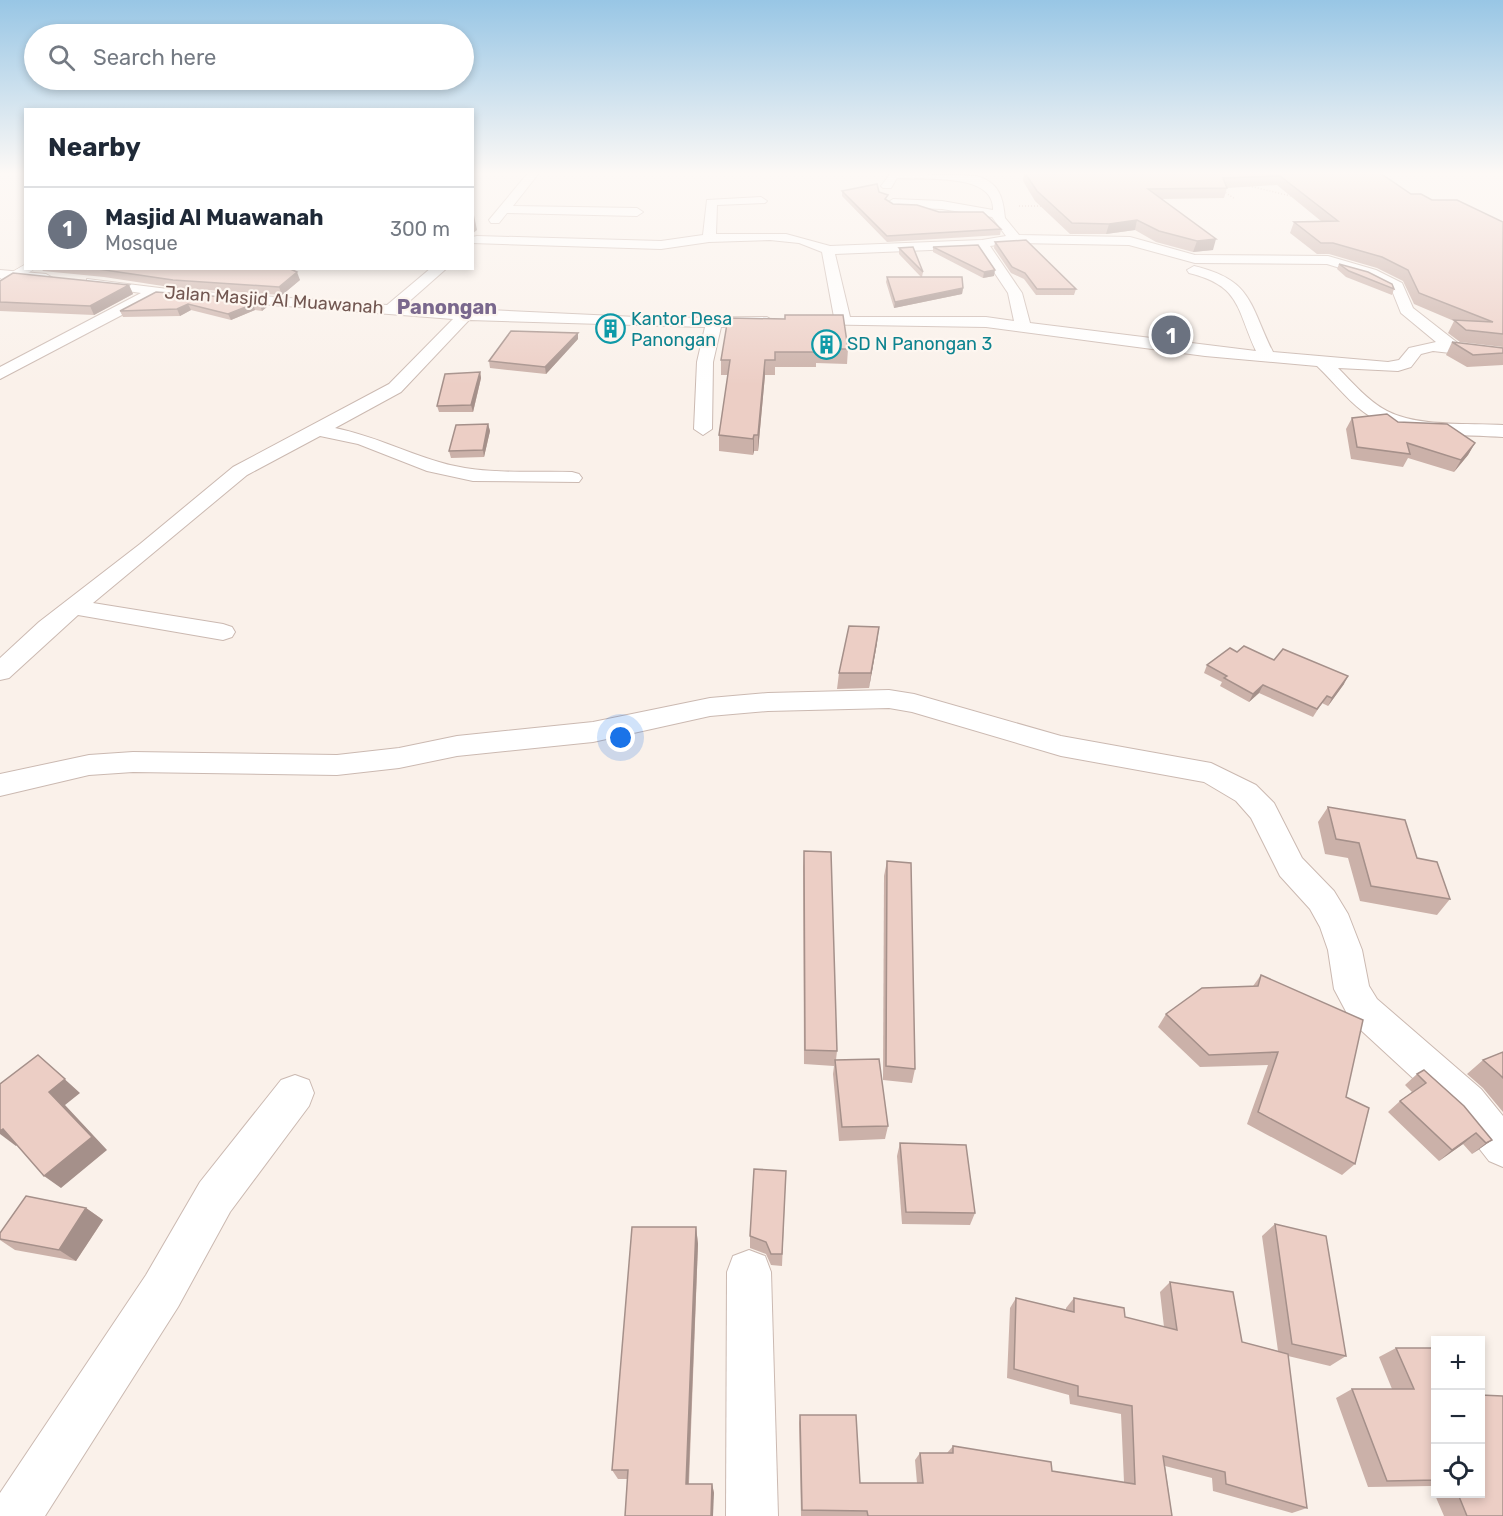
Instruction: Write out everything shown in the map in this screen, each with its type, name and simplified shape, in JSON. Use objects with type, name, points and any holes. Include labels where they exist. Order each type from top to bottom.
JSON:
[{"type":"main road","points":[[0,286],[15,273]]},
{"type":"street","points":[[583,244],[670,244]]},
{"type":"street","points":[[817,244],[828,250],[982,244],[1018,297],[1023,314],[1022,326]]},
{"type":"street","points":[[1140,244],[1195,259],[1340,262],[1397,286],[1406,310],[1453,347]]},
{"type":"street","points":[[828,250],[843,321]]},
{"type":"street","points":[[391,309],[438,270]]},
{"type":"street","points":[[1194,270],[1222,279],[1245,300],[1255,331],[1267,357]]},
{"type":"street","name":"Jalan Masjid Al Muawanah","points":[[15,273],[156,291],[465,315],[714,323],[941,320],[1022,326],[1115,341],[1267,357],[1399,366],[1410,362],[1419,348],[1453,347],[1503,354]]},
{"type":"street","points":[[0,374],[156,291]]},
{"type":"street","points":[[0,672],[74,607],[148,549],[240,471],[395,388],[465,315]]},
{"type":"street","points":[[703,429],[705,362],[714,323]]},
{"type":"street","points":[[1322,361],[1370,407],[1387,419],[1406,423],[1503,430]]},
{"type":"street","points":[[318,430],[363,439],[434,467],[473,476],[572,478]]},
{"type":"street","points":[[74,607],[223,632]]},
{"type":"street","points":[[0,785],[89,765],[134,762],[337,765],[399,758],[457,746],[592,732],[710,707],[768,702],[889,699],[914,703],[1061,746],[1211,773],[1246,793],[1263,811],[1291,867],[1322,900],[1336,924],[1345,950],[1352,989],[1364,1010],[1467,1102],[1503,1146]]},
{"type":"street","points":[[15,1516],[162,1291],[215,1197],[295,1092]]},
{"type":"street","points":[[749,1272],[752,1516]]},
{"type":"building","points":[[996,244],[1030,244],[1076,289],[1037,289],[1025,273],[1012,267]]},
{"type":"building","points":[[1336,244],[1503,244],[1503,334],[1466,330],[1454,320],[1493,322],[1419,293],[1408,270],[1382,257]]},
{"type":"building","points":[[978,245],[995,270],[984,272],[933,247]]},
{"type":"building","points":[[913,247],[923,272],[899,248]]},
{"type":"building","points":[[1339,264],[1368,272],[1392,284],[1394,289],[1349,271]]},
{"type":"building","points":[[105,270],[292,270],[297,272],[279,287],[173,280]]},
{"type":"building","points":[[13,273],[129,285],[90,306],[0,302],[0,281]]},
{"type":"building","points":[[887,277],[962,277],[963,288],[895,302]]},
{"type":"building","points":[[156,292],[266,300],[260,305],[253,304],[228,314],[188,304],[177,309],[120,311]]},
{"type":"building","points":[[785,315],[843,315],[848,349],[775,352],[775,360],[765,360],[758,435],[754,435],[753,439],[719,435],[730,360],[721,360],[728,318],[785,319]]},
{"type":"building","points":[[511,331],[578,333],[545,367],[489,361]]},
{"type":"building","points":[[1452,342],[1503,348],[1503,353],[1473,355]]},
{"type":"building","points":[[480,372],[471,405],[437,406],[445,374]]},
{"type":"building","points":[[1387,414],[1398,422],[1447,424],[1475,443],[1461,460],[1407,443],[1410,454],[1357,447],[1352,418]]},
{"type":"building","points":[[488,424],[483,450],[449,451],[456,425]]},
{"type":"building","points":[[849,626],[879,627],[871,673],[839,673]]},
{"type":"building","points":[[1244,646],[1274,660],[1283,649],[1348,676],[1332,698],[1327,696],[1317,709],[1263,685],[1253,694],[1224,678],[1227,676],[1207,665],[1230,648],[1237,652]]},
{"type":"building","points":[[1328,807],[1405,820],[1417,858],[1437,862],[1450,899],[1371,886],[1359,843],[1336,839]]},
{"type":"building","points":[[804,851],[831,852],[837,1051],[805,1050]]},
{"type":"building","points":[[887,861],[911,863],[915,1069],[886,1066]]},
{"type":"building","points":[[1261,975],[1363,1020],[1346,1097],[1369,1108],[1355,1164],[1258,1112],[1278,1052],[1209,1055],[1166,1014],[1202,988],[1258,986]]},
{"type":"building","points":[[1503,1052],[1503,1078],[1483,1060]]},
{"type":"building","points":[[38,1055],[65,1079],[49,1092],[92,1137],[44,1176],[3,1129],[0,1131],[0,1084]]},
{"type":"building","points":[[879,1059],[888,1126],[842,1127],[835,1060]]},
{"type":"building","points":[[1424,1070],[1464,1106],[1492,1140],[1486,1143],[1476,1133],[1452,1150],[1400,1101],[1426,1083],[1417,1074]]},
{"type":"building","points":[[900,1143],[966,1145],[975,1213],[906,1212]]},
{"type":"building","points":[[754,1169],[786,1171],[782,1254],[771,1254],[766,1242],[750,1236]]},
{"type":"building","points":[[26,1196],[86,1208],[59,1250],[0,1239],[0,1233]]},
{"type":"building","points":[[1275,1224],[1326,1236],[1346,1356],[1292,1344]]},
{"type":"building","points":[[632,1227],[696,1227],[686,1484],[712,1484],[711,1516],[625,1516],[628,1470],[612,1470]]},
{"type":"building","points":[[1170,1282],[1233,1292],[1242,1342],[1288,1354],[1307,1508],[1226,1484],[1225,1472],[1163,1456],[1172,1516],[868,1516],[867,1511],[802,1510],[800,1415],[856,1415],[860,1483],[923,1483],[920,1453],[953,1453],[953,1446],[1051,1462],[1052,1471],[1135,1484],[1132,1406],[1078,1396],[1078,1386],[1014,1369],[1016,1298],[1074,1312],[1074,1298],[1124,1308],[1125,1317],[1177,1330]]},
{"type":"building","points":[[1396,1348],[1431,1348],[1431,1480],[1387,1481],[1352,1389],[1414,1389]]},
{"type":"building","points":[[1485,1395],[1503,1396],[1503,1516],[1467,1516],[1460,1498],[1485,1498]]},
{"type":"place","name":"Kantor Desa Panongan","points":[[610,329]]},
{"type":"place","name":"Masjid Al Muawanah","points":[[1171,335]]},
{"type":"place","name":"SD N Panongan 3","points":[[826,344]]},
{"type":"district","name":"Panongan","points":[[447,307]]}]
